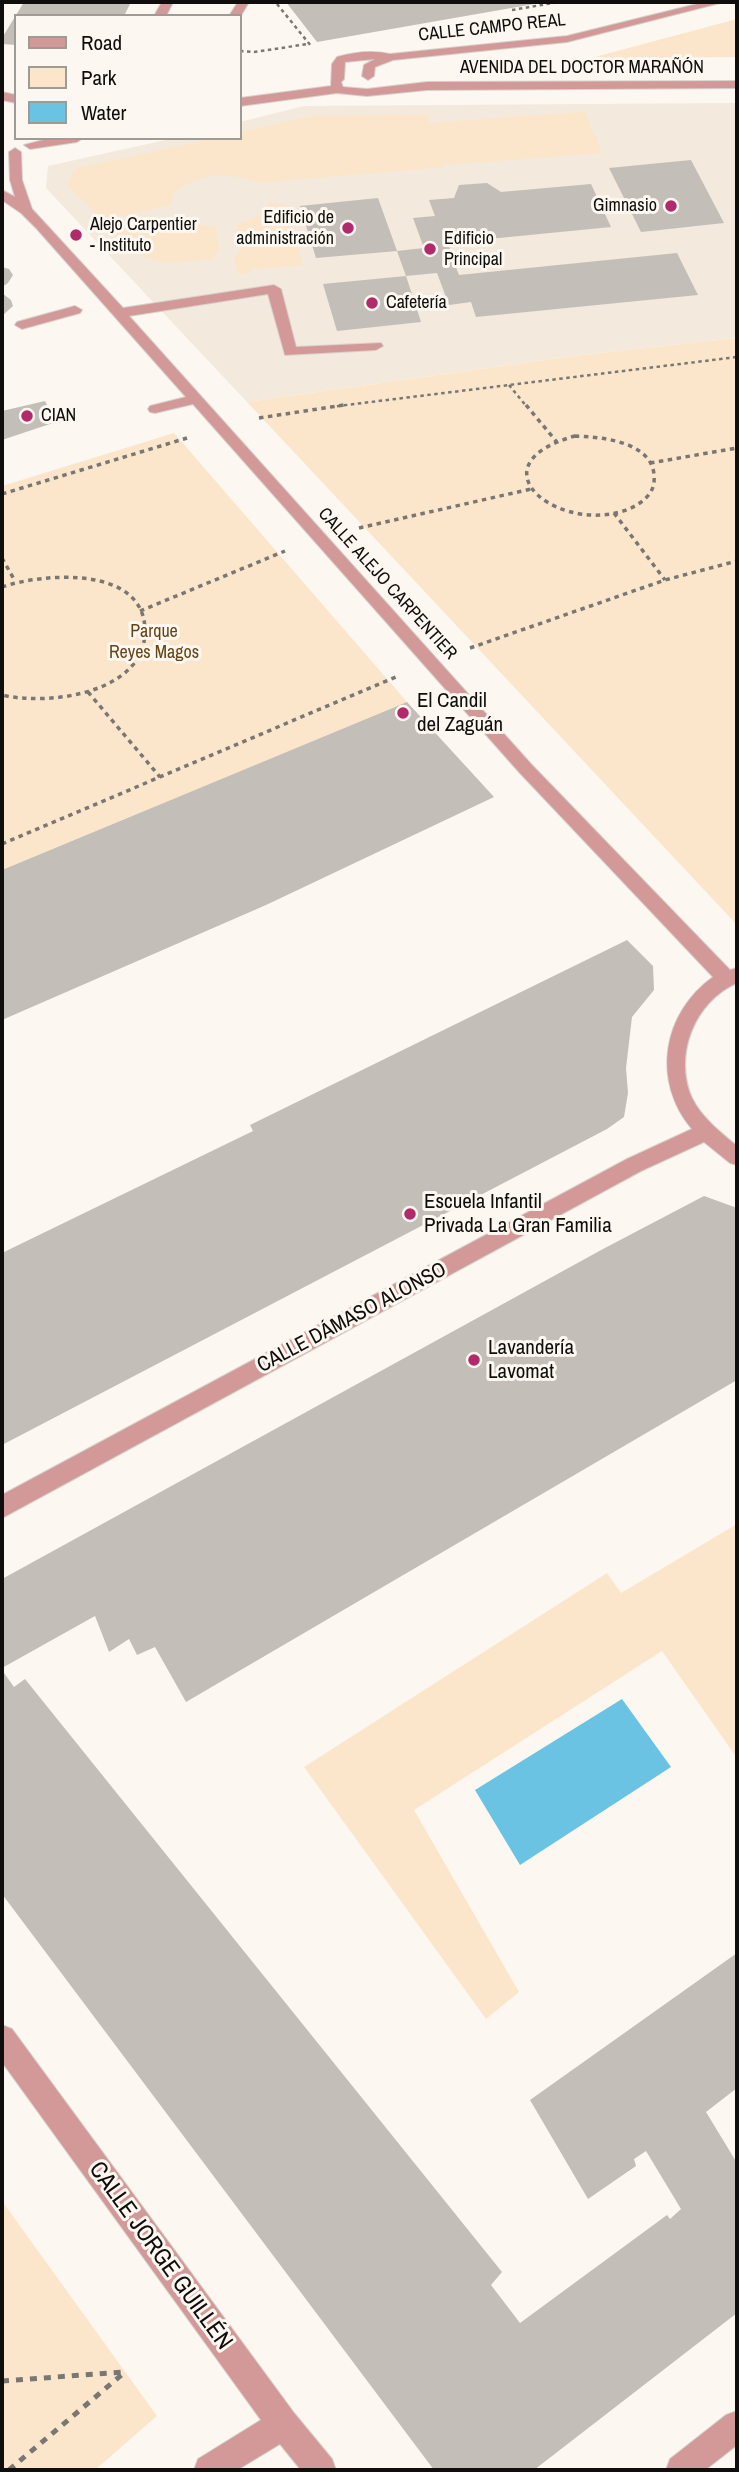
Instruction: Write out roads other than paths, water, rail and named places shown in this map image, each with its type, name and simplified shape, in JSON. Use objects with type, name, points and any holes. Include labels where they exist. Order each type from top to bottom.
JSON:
[{"type":"street","name":"CALLE CAMPO REAL","points":[[391,57],[370,65],[354,80],[338,64],[341,59],[362,55],[391,57],[567,39],[718,2]]},
{"type":"street","name":"AVENIDA DEL DOCTOR MARAÑÓN","points":[[242,102],[354,80]]},
{"type":"street","name":"AVENIDA DEL DOCTOR MARAÑÓN","points":[[242,88],[354,80],[427,86],[737,85]]},
{"type":"street","points":[[2,156],[34,142],[56,140]]},
{"type":"street","name":"CALLE ALEJO CARPENTIER","points":[[15,152],[16,180],[26,210]]},
{"type":"street","name":"CALLE ALEJO CARPENTIER","points":[[2,194],[26,210],[120,313],[525,768],[731,977]]},
{"type":"street","points":[[120,313],[274,289],[290,352],[376,346]]},
{"type":"street","points":[[22,325],[75,310]]},
{"type":"street","points":[[155,409],[195,398]]},
{"type":"street","points":[[731,977],[692,1007],[675,1046],[679,1089],[705,1132],[737,1157]]},
{"type":"street","name":"CALLE DÁMASO ALONSO","points":[[2,1507],[634,1165],[705,1132]]},
{"type":"street","name":"CALLE JORGE GUILLÉN","points":[[2,2039],[283,2424],[320,2470]]},
{"type":"street","points":[[209,2470],[283,2424]]},
{"type":"street","points":[[681,2470],[737,2426]]},
{"type":"water","points":[[622,1699],[671,1767],[520,1865],[475,1790]]},
{"type":"place","name":"Gimnasio","points":[[671,206]]},
{"type":"place","name":"Edificio de administración","points":[[348,228]]},
{"type":"place","name":"Alejo Carpentier - Instituto","points":[[76,235]]},
{"type":"place","name":"Edificio Principal","points":[[430,249]]},
{"type":"place","name":"Cafetería","points":[[372,303]]},
{"type":"place","name":"CIAN","points":[[27,416]]},
{"type":"place","name":"El Candil del Zaguán","points":[[403,713]]},
{"type":"place","name":"Escuela Infantil Privada La Gran Familia","points":[[410,1214]]},
{"type":"place","name":"Lavandería Lavomat","points":[[474,1360]]},
{"type":"park label","name":"Parque Reyes Magos","points":[[154,642]]}]
